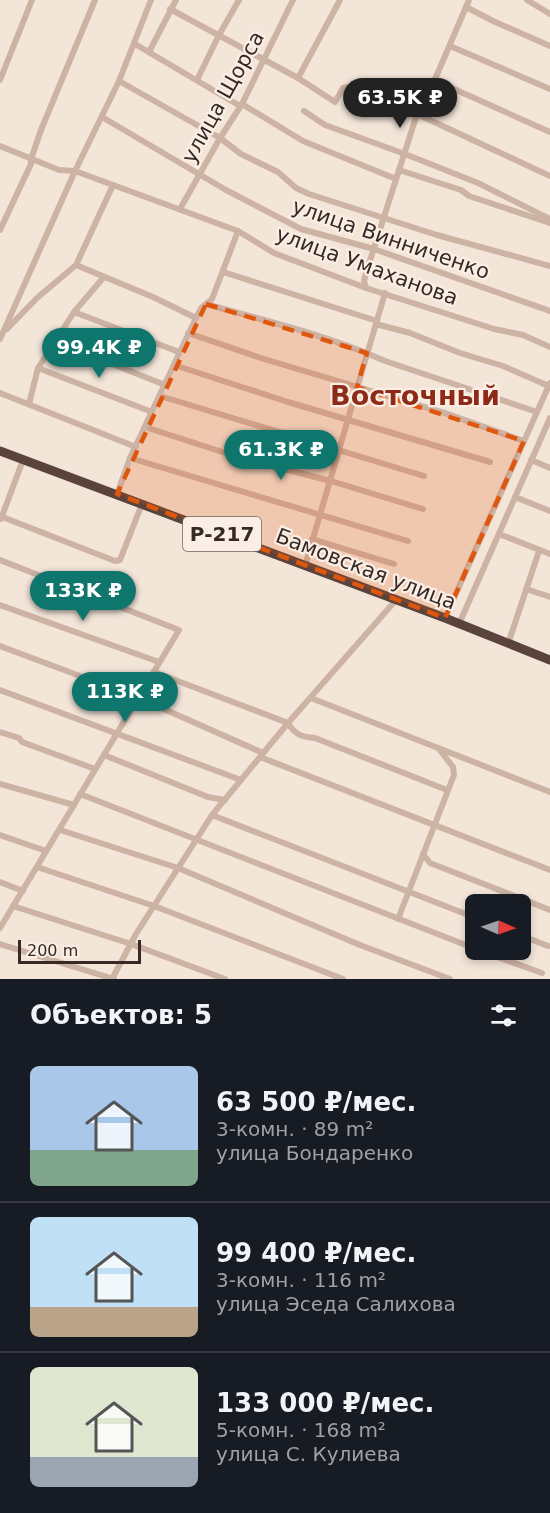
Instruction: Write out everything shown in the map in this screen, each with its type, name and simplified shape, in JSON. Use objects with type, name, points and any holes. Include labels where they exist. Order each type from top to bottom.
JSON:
[{"type":"highway","name":"Бамовская улица","points":[[0,451],[550,660]]},
{"type":"street","points":[[0,80],[32,0]]},
{"type":"street","points":[[0,230],[31,164],[31,159],[95,0]]},
{"type":"street","points":[[2,336],[75,171],[119,81],[151,0]]},
{"type":"street","points":[[149,52],[176,0]]},
{"type":"street","points":[[197,80],[239,0]]},
{"type":"street","name":"улица Щорса","points":[[180,209],[241,105],[293,0]]},
{"type":"street","points":[[298,78],[340,0]]},
{"type":"street","points":[[366,288],[364,281],[366,273],[417,114],[450,46],[469,0]]},
{"type":"street","points":[[527,0],[550,14]]},
{"type":"street","points":[[465,7],[550,46]]},
{"type":"street","points":[[171,9],[236,46],[265,59],[335,102],[343,88],[348,87],[417,114],[550,176]]},
{"type":"street","points":[[135,44],[303,141],[396,179]]},
{"type":"street","points":[[450,46],[550,89]]},
{"type":"street","points":[[434,80],[550,132]]},
{"type":"street","points":[[119,81],[220,138],[241,154],[278,172],[296,188],[309,194],[437,236],[550,266]]},
{"type":"street","points":[[304,111],[325,125],[478,183],[550,221]]},
{"type":"street","name":"улица Винниченко","points":[[102,117],[200,175],[301,229],[374,249],[550,311]]},
{"type":"street","name":"улица Умаханова","points":[[0,146],[58,170],[75,171],[238,231],[274,253],[366,288],[385,292],[494,329],[523,335],[550,347]]},
{"type":"street","points":[[399,171],[550,221]]},
{"type":"street","points":[[2,336],[37,298],[76,265],[112,185]]},
{"type":"street","points":[[117,494],[130,458],[188,333],[201,308],[212,299],[238,231]]},
{"type":"street","points":[[76,265],[196,318]]},
{"type":"street","points":[[223,272],[410,333],[549,384],[444,618]]},
{"type":"street","points":[[351,282],[360,279],[366,273]]},
{"type":"street","points":[[26,402],[38,368],[74,312],[104,277]]},
{"type":"street","points":[[305,566],[385,292]]},
{"type":"street","points":[[206,304],[367,353],[549,422],[459,624]]},
{"type":"street","points":[[74,312],[179,352]]},
{"type":"street","points":[[188,333],[357,388],[445,413],[524,441]]},
{"type":"street","points":[[55,341],[165,385]]},
{"type":"street","points":[[174,365],[288,402],[490,462]]},
{"type":"street","points":[[38,368],[152,412]]},
{"type":"street","points":[[0,393],[136,447]]},
{"type":"street","points":[[160,396],[424,476]]},
{"type":"street","points":[[145,428],[241,458],[331,481],[423,509]]},
{"type":"street","points":[[130,458],[408,541]]},
{"type":"street","points":[[23,460],[0,518],[115,561],[120,560],[142,504]]},
{"type":"street","points":[[531,460],[550,468]]},
{"type":"street","points":[[515,497],[550,511]]},
{"type":"street","points":[[499,534],[550,554]]},
{"type":"street","points":[[312,539],[394,564]]},
{"type":"street","points":[[508,644],[538,554]]},
{"type":"street","points":[[0,560],[179,630],[1,925]]},
{"type":"street","points":[[526,589],[550,597]]},
{"type":"street","points":[[0,944],[113,979],[131,944],[212,815],[288,723],[396,600]]},
{"type":"street","points":[[0,604],[159,662]]},
{"type":"street","points":[[0,646],[139,698],[262,755],[550,870]]},
{"type":"street","points":[[154,672],[288,723],[294,733],[315,738],[447,790]]},
{"type":"street","points":[[0,690],[241,780]]},
{"type":"street","points":[[310,698],[550,792]]},
{"type":"street","points":[[0,732],[95,769]]},
{"type":"street","points":[[398,919],[454,770],[439,749]]},
{"type":"street","points":[[104,755],[208,797],[225,800]]},
{"type":"street","points":[[0,784],[74,805]]},
{"type":"street","points":[[80,794],[465,944]]},
{"type":"street","points":[[212,815],[465,914]]},
{"type":"street","points":[[60,830],[178,868],[360,945],[450,979]]},
{"type":"street","points":[[0,835],[46,851]]},
{"type":"street","points":[[423,854],[430,863],[550,910]]},
{"type":"street","points":[[37,867],[154,906],[343,979]]},
{"type":"street","points":[[0,882],[23,891]]},
{"type":"street","points":[[13,906],[131,944],[225,979]]},
{"type":"street","points":[[531,939],[548,946]]},
{"type":"street","points":[[507,960],[542,973]]},
{"type":"highlighted area","points":[[206,304],[367,353],[357,387],[524,441],[445,618],[117,494]]},
{"type":"district","name":"Восточный","points":[[415,395]]}]
